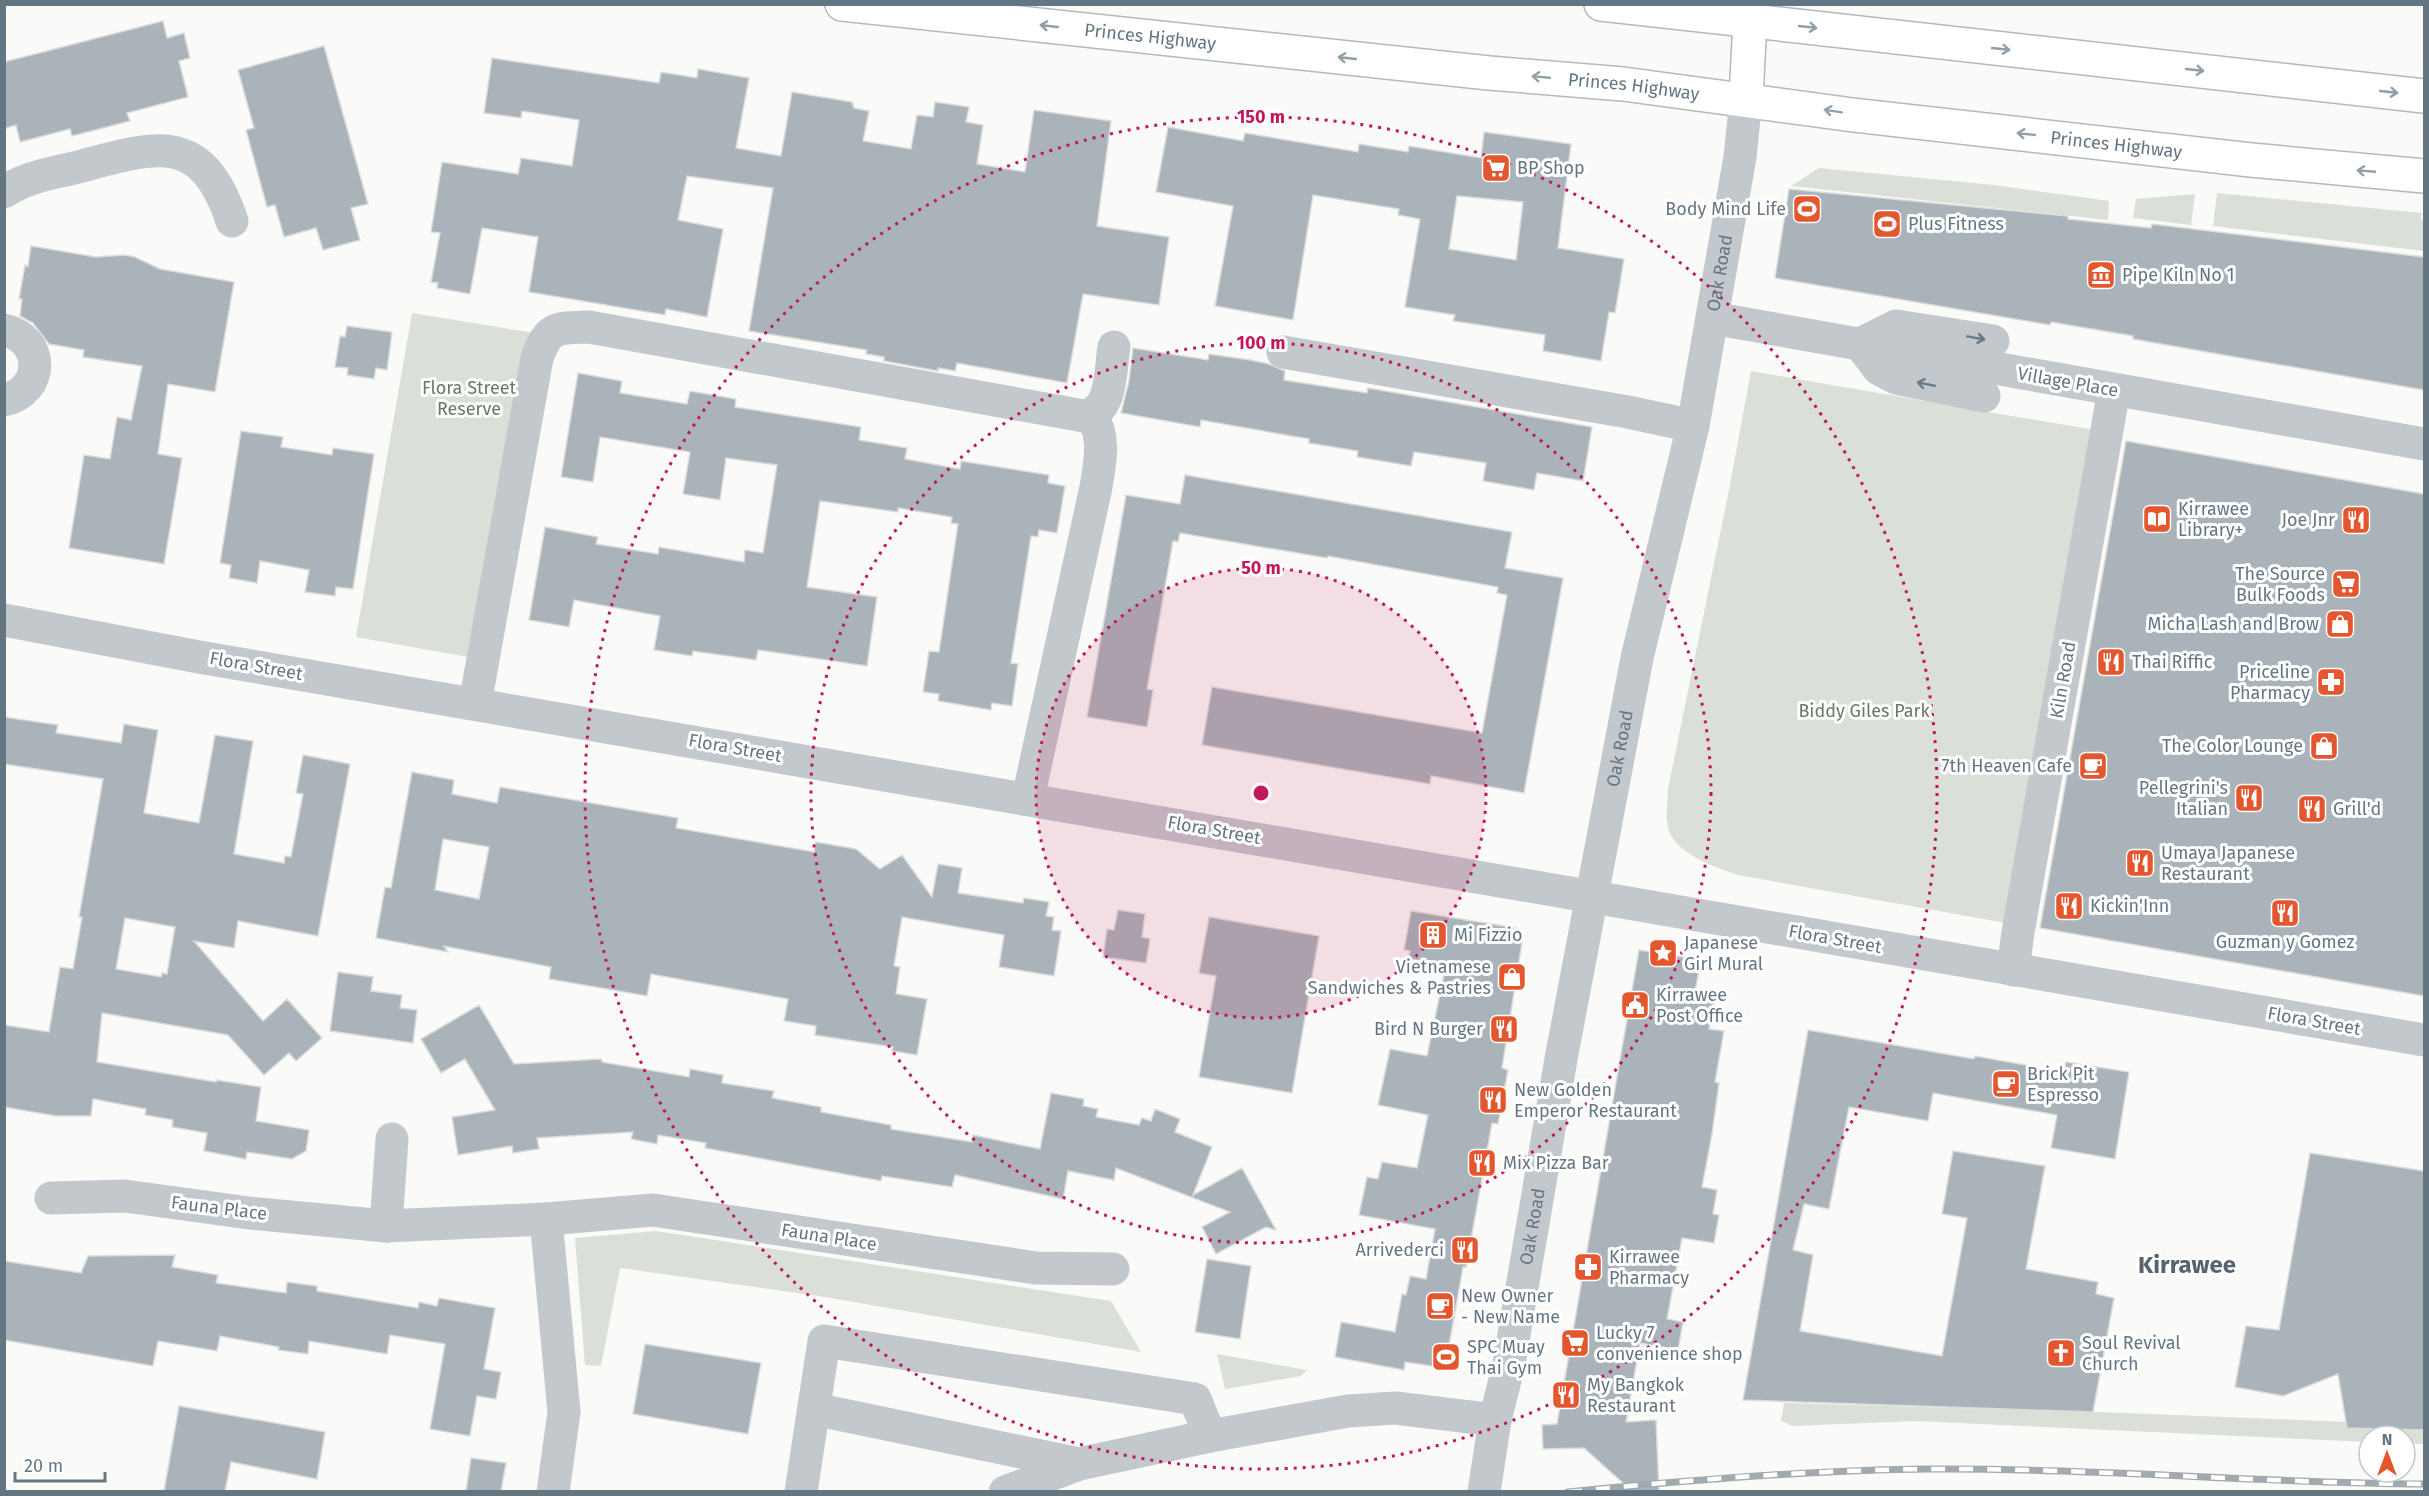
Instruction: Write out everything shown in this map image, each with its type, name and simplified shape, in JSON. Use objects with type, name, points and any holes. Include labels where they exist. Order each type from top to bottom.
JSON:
[{"type":"highway","name":"Princes Highway","points":[[842,4],[1477,72],[1623,84],[1876,118],[2251,160],[2424,176]]},
{"type":"highway","points":[[1601,4],[1750,12],[2424,96]]},
{"type":"highway","name":"Oak Road","points":[[1746,99],[1750,12]]},
{"type":"street","name":"Oak Road","points":[[1485,1487],[1494,1420],[1509,1364],[1637,657],[1693,426],[1740,157],[1746,99]]},
{"type":"street","points":[[4,192],[24,181],[126,154],[157,149],[174,151],[185,156],[210,176],[222,195],[232,221]]},
{"type":"street","name":"Village Place","points":[[1712,318],[2424,444]]},
{"type":"street","points":[[1984,396],[1886,374],[1860,344],[1896,326],[1993,341]]},
{"type":"street","points":[[475,704],[537,358],[550,332],[558,328],[589,327],[1083,416],[1091,415],[1105,402],[1114,347]]},
{"type":"street","points":[[4,330],[23,337],[33,352],[35,361],[35,370],[27,387],[13,398],[4,399]]},
{"type":"street","points":[[1283,352],[1617,410],[1693,426]]},
{"type":"street","name":"Kiln Road","points":[[2013,970],[2114,390]]},
{"type":"street","points":[[1028,798],[1101,457],[1100,431],[1091,415]]},
{"type":"street","name":"Flora Street","points":[[4,620],[199,657],[2424,1040]]},
{"type":"street","points":[[386,1226],[392,1139]]},
{"type":"street","name":"Fauna Place","points":[[51,1198],[125,1196],[249,1213],[386,1226],[546,1219],[652,1210],[1036,1268],[1113,1269]]},
{"type":"street","points":[[546,1219],[564,1412],[553,1491]]},
{"type":"street","points":[[801,1491],[824,1341],[1195,1399],[1210,1437]]},
{"type":"street","points":[[1005,1491],[1079,1464],[1368,1408],[1425,1410],[1494,1420]]},
{"type":"street","points":[[814,1409],[1079,1464]]},
{"type":"green space","points":[[1819,168],[1994,185],[2109,201],[2108,220],[1791,186]]},
{"type":"green space","points":[[2217,193],[2422,213],[2424,251],[2213,226]]},
{"type":"green space","points":[[2195,194],[2191,225],[2133,218],[2136,199]]},
{"type":"green space","name":"Flora Street Reserve","points":[[412,313],[553,336],[496,662],[356,637]]},
{"type":"green space","name":"Biddy Giles Park","points":[[1751,371],[2094,430],[2006,923],[1738,875],[1694,857],[1676,842],[1670,833],[1667,822],[1668,789]]},
{"type":"green space","points":[[656,1231],[1111,1301],[1141,1352],[819,1296],[620,1268],[601,1366],[585,1365],[575,1238]]},
{"type":"green space","points":[[1217,1354],[1307,1370],[1301,1376],[1225,1389]]},
{"type":"green space","points":[[1784,1403],[2399,1424],[2357,1424],[2357,1441],[1916,1421],[1793,1426],[1781,1421]]},
{"type":"green space","points":[[2417,1425],[2424,1425],[2424,1444],[2417,1444]]},
{"type":"building","points":[[163,21],[167,38],[184,33],[190,58],[179,61],[188,97],[127,113],[130,121],[72,136],[70,129],[20,142],[16,125],[4,129],[4,62]]},
{"type":"building","points":[[324,46],[368,204],[351,208],[360,240],[323,250],[316,228],[284,237],[275,205],[267,207],[246,130],[254,128],[238,70]]},
{"type":"building","points":[[492,58],[659,83],[661,72],[697,78],[698,69],[749,78],[736,148],[781,156],[792,92],[852,102],[854,108],[869,111],[863,141],[911,149],[917,115],[933,117],[935,102],[969,107],[966,122],[983,125],[977,164],[1025,172],[1034,110],[1111,121],[1097,226],[1169,237],[1159,305],[1083,294],[1067,383],[957,363],[955,371],[938,368],[938,371],[884,361],[884,357],[866,354],[867,350],[749,331],[773,188],[687,176],[678,220],[723,229],[707,317],[666,309],[665,315],[529,292],[538,237],[482,228],[470,294],[437,288],[438,283],[431,282],[440,233],[431,232],[442,162],[518,174],[521,158],[572,166],[579,120],[522,111],[521,118],[484,113]]},
{"type":"building","points":[[1168,127],[1243,141],[1245,133],[1358,152],[1359,144],[1408,152],[1409,146],[1481,158],[1484,132],[1571,144],[1558,248],[1624,259],[1615,313],[1609,312],[1601,361],[1543,351],[1545,335],[1453,321],[1455,315],[1405,307],[1420,219],[1398,215],[1399,209],[1313,195],[1293,320],[1215,306],[1233,206],[1156,192]],"holes":[[[1457,196],[1523,202],[1516,260],[1449,249]]]},
{"type":"building","points":[[1789,189],[2068,216],[2068,219],[2151,228],[2152,224],[2424,257],[2424,390],[2133,339],[2133,336],[2051,322],[2050,325],[1775,278]]},
{"type":"building","points":[[31,246],[96,257],[124,255],[135,257],[160,269],[234,282],[215,392],[168,384],[158,454],[182,458],[164,564],[69,548],[84,455],[110,459],[117,417],[131,420],[142,366],[83,357],[84,350],[49,344],[33,323],[20,316],[22,299],[19,299]]},
{"type":"building","points":[[347,326],[392,332],[387,370],[376,368],[374,379],[347,375],[348,368],[335,367],[340,336],[345,337]]},
{"type":"building","points":[[1133,348],[1208,360],[1209,354],[1250,360],[1269,364],[1285,371],[1284,380],[1367,393],[1368,388],[1592,427],[1583,481],[1537,473],[1534,490],[1483,481],[1486,463],[1414,452],[1411,466],[1357,457],[1358,451],[1309,443],[1309,439],[1201,420],[1200,427],[1121,413],[1129,381]]},
{"type":"building","points":[[578,373],[622,381],[620,393],[687,404],[690,391],[736,399],[735,407],[861,427],[859,440],[907,448],[905,459],[960,469],[961,461],[1049,475],[1048,483],[1065,486],[1057,533],[1039,530],[1038,537],[1031,536],[1011,663],[1018,664],[1012,706],[992,703],[991,710],[938,701],[939,694],[923,692],[929,651],[939,652],[958,524],[951,523],[952,517],[898,508],[898,512],[820,501],[807,587],[877,597],[867,666],[758,650],[756,660],[693,651],[692,656],[654,650],[660,616],[574,600],[569,627],[529,620],[545,527],[598,537],[596,544],[658,554],[659,547],[744,562],[745,550],[763,553],[777,465],[726,458],[720,500],[683,494],[690,452],[600,437],[593,482],[561,477]]},
{"type":"building","points":[[241,431],[283,437],[281,447],[332,455],[333,448],[374,454],[353,589],[336,587],[335,596],[305,592],[309,570],[260,561],[257,583],[229,578],[231,565],[220,563]]},
{"type":"building","points":[[2126,441],[2424,494],[2424,996],[2040,928]]},
{"type":"building","points":[[1185,475],[1512,532],[1505,568],[1563,578],[1524,793],[1431,776],[1430,784],[1202,745],[1212,687],[1482,733],[1507,595],[1497,593],[1498,587],[1328,556],[1327,558],[1180,533],[1178,542],[1173,541],[1147,689],[1153,690],[1147,727],[1087,717],[1126,495],[1180,504]]},
{"type":"building","points":[[4,717],[58,725],[56,733],[121,743],[124,724],[158,730],[144,813],[199,823],[215,735],[253,741],[234,854],[284,863],[285,856],[291,857],[303,794],[296,793],[303,755],[350,764],[318,936],[238,921],[234,948],[194,941],[263,1021],[287,999],[322,1038],[296,1061],[289,1053],[264,1075],[228,1035],[102,1013],[97,1062],[216,1082],[216,1080],[261,1087],[256,1121],[309,1130],[306,1151],[292,1159],[247,1152],[246,1159],[204,1151],[207,1133],[172,1127],[173,1120],[145,1115],[146,1109],[93,1099],[91,1116],[56,1116],[4,1107],[4,1025],[49,1032],[60,967],[73,969],[82,917],[79,917],[103,779],[4,764]],"holes":[[[125,918],[175,927],[167,974],[162,973],[161,977],[116,969]]]},
{"type":"building","points":[[412,772],[454,780],[452,794],[497,803],[500,787],[678,818],[676,828],[814,852],[816,842],[856,849],[880,869],[902,855],[932,897],[938,864],[962,868],[958,893],[1023,903],[1024,898],[1049,902],[1046,916],[1054,917],[1052,930],[1061,931],[1054,976],[999,967],[1004,935],[902,917],[894,966],[900,967],[896,994],[927,999],[917,1055],[892,1051],[893,1047],[815,1035],[816,1026],[784,1021],[788,999],[651,974],[647,996],[549,979],[551,967],[444,946],[448,952],[376,938],[385,887],[391,888]],"holes":[[[443,839],[489,847],[479,899],[435,890]]]},
{"type":"building","points":[[1118,910],[1145,914],[1142,937],[1150,939],[1146,963],[1103,957],[1107,929],[1114,930]]},
{"type":"building","points":[[1411,911],[1516,928],[1523,936],[1502,1068],[1508,1070],[1498,1124],[1492,1123],[1445,1368],[1405,1362],[1404,1370],[1335,1357],[1341,1322],[1395,1332],[1402,1294],[1406,1295],[1410,1276],[1426,1279],[1435,1229],[1359,1215],[1367,1177],[1378,1179],[1382,1162],[1417,1168],[1428,1115],[1378,1105],[1390,1049],[1427,1056],[1446,965],[1408,959],[1410,951],[1404,950]]},
{"type":"building","points":[[1209,917],[1319,936],[1292,1093],[1199,1077],[1216,976],[1199,973]]},
{"type":"building","points":[[1639,950],[1701,960],[1695,992],[1715,995],[1709,1029],[1724,1031],[1715,1082],[1719,1083],[1712,1134],[1702,1187],[1717,1190],[1713,1214],[1719,1215],[1714,1243],[1682,1238],[1667,1319],[1683,1322],[1678,1350],[1640,1343],[1626,1422],[1656,1420],[1659,1491],[1623,1491],[1623,1483],[1584,1448],[1543,1449],[1542,1425],[1557,1424]]},
{"type":"building","points":[[338,972],[373,977],[371,991],[402,995],[400,1008],[417,1010],[413,1043],[330,1031]]},
{"type":"building","points":[[479,1005],[514,1064],[601,1059],[602,1062],[689,1077],[690,1069],[723,1075],[722,1083],[774,1091],[772,1098],[821,1107],[821,1112],[891,1125],[891,1129],[972,1142],[973,1135],[1040,1149],[1051,1093],[1084,1099],[1083,1106],[1098,1109],[1096,1117],[1139,1125],[1142,1118],[1151,1121],[1155,1109],[1180,1119],[1175,1132],[1212,1147],[1193,1195],[1242,1168],[1276,1230],[1266,1227],[1216,1254],[1202,1227],[1230,1212],[1116,1168],[1114,1180],[1068,1171],[1063,1199],[955,1175],[952,1187],[882,1176],[881,1181],[705,1148],[706,1143],[658,1135],[657,1144],[631,1139],[633,1132],[537,1138],[539,1149],[513,1153],[512,1146],[458,1155],[452,1117],[495,1110],[465,1059],[441,1073],[421,1039]]},
{"type":"building","points":[[1808,1030],[2064,1072],[2066,1062],[2129,1072],[2115,1159],[2051,1148],[2057,1115],[1933,1093],[1928,1121],[1849,1107],[1829,1209],[1804,1204],[1793,1250],[1813,1255],[1800,1331],[1942,1356],[1967,1218],[1942,1214],[1953,1151],[2045,1166],[2026,1269],[2098,1282],[2096,1294],[2114,1298],[2093,1412],[1743,1400]]},
{"type":"building","points":[[2310,1153],[2424,1171],[2424,1430],[2417,1430],[2417,1424],[2357,1424],[2357,1428],[2347,1428],[2338,1374],[2283,1396],[2235,1387],[2246,1326],[2279,1330]]},
{"type":"building","points":[[175,1255],[172,1267],[218,1275],[216,1283],[286,1293],[287,1282],[317,1286],[317,1291],[418,1308],[419,1302],[437,1306],[439,1298],[495,1308],[484,1369],[501,1372],[496,1399],[477,1396],[470,1436],[430,1429],[445,1344],[390,1335],[387,1354],[309,1341],[308,1354],[278,1350],[279,1347],[220,1336],[217,1351],[158,1341],[153,1366],[4,1340],[4,1261],[81,1273],[88,1256]]},
{"type":"building","points":[[1207,1259],[1251,1266],[1240,1339],[1195,1332]]},
{"type":"building","points":[[645,1344],[761,1363],[748,1434],[633,1414]]},
{"type":"building","points":[[179,1406],[325,1432],[317,1479],[231,1462],[225,1491],[164,1491]]},
{"type":"building","points":[[471,1458],[506,1463],[501,1491],[466,1491]]},
{"type":"railway","points":[[1568,1492],[1749,1476],[1930,1469],[1992,1469],[2424,1484]]},
{"type":"place","name":"BP Shop","points":[[1496,168]]},
{"type":"place","name":"Body Mind Life","points":[[1807,209]]},
{"type":"place","name":"Plus Fitness","points":[[1887,224]]},
{"type":"place","name":"Pipe Kiln No 1","points":[[2101,275]]},
{"type":"place","name":"Kirrawee Library+","points":[[2157,519]]},
{"type":"place","name":"Joe Jnr","points":[[2356,520]]},
{"type":"place","name":"The Source Bulk Foods","points":[[2346,584]]},
{"type":"place","name":"Micha Lash and Brow","points":[[2340,624]]},
{"type":"place","name":"Thai Riffic","points":[[2111,662]]},
{"type":"place","name":"Priceline Pharmacy","points":[[2331,682]]},
{"type":"place","name":"The Color Lounge","points":[[2324,746]]},
{"type":"place","name":"7th Heaven Cafe","points":[[2093,766]]},
{"type":"place","name":"Pellegrini's Italian","points":[[2249,798]]},
{"type":"place","name":"Grill'd","points":[[2312,809]]},
{"type":"place","name":"Umaya Japanese Restaurant","points":[[2140,863]]},
{"type":"place","name":"Kickin'Inn","points":[[2069,906]]},
{"type":"place","name":"Guzman y Gomez","points":[[2285,913]]},
{"type":"place","name":"Mi Fizzio","points":[[1433,935]]},
{"type":"place","name":"Japanese Girl Mural","points":[[1663,953]]},
{"type":"place","name":"Vietnamese Sandwiches & Pastries","points":[[1512,977]]},
{"type":"place","name":"Kirrawee Post Office","points":[[1635,1005]]},
{"type":"place","name":"Bird N Burger","points":[[1504,1029]]},
{"type":"place","name":"Brick Pit Espresso","points":[[2006,1084]]},
{"type":"place","name":"New Golden Emperor Restaurant","points":[[1493,1100]]},
{"type":"place","name":"Mix Pizza Bar","points":[[1482,1163]]},
{"type":"place","name":"Arrivederci","points":[[1465,1250]]},
{"type":"place","name":"Kirrawee Pharmacy","points":[[1588,1267]]},
{"type":"place","name":"New Owner - New Name","points":[[1440,1306]]},
{"type":"place","name":"Lucky 7 convenience shop","points":[[1575,1343]]},
{"type":"place","name":"Soul Revival Church","points":[[2061,1353]]},
{"type":"place","name":"SPC Muay Thai Gym","points":[[1446,1357]]},
{"type":"place","name":"My Bangkok Restaurant","points":[[1566,1395]]},
{"type":"district","name":"Kirrawee","points":[[2187,1265]]}]
